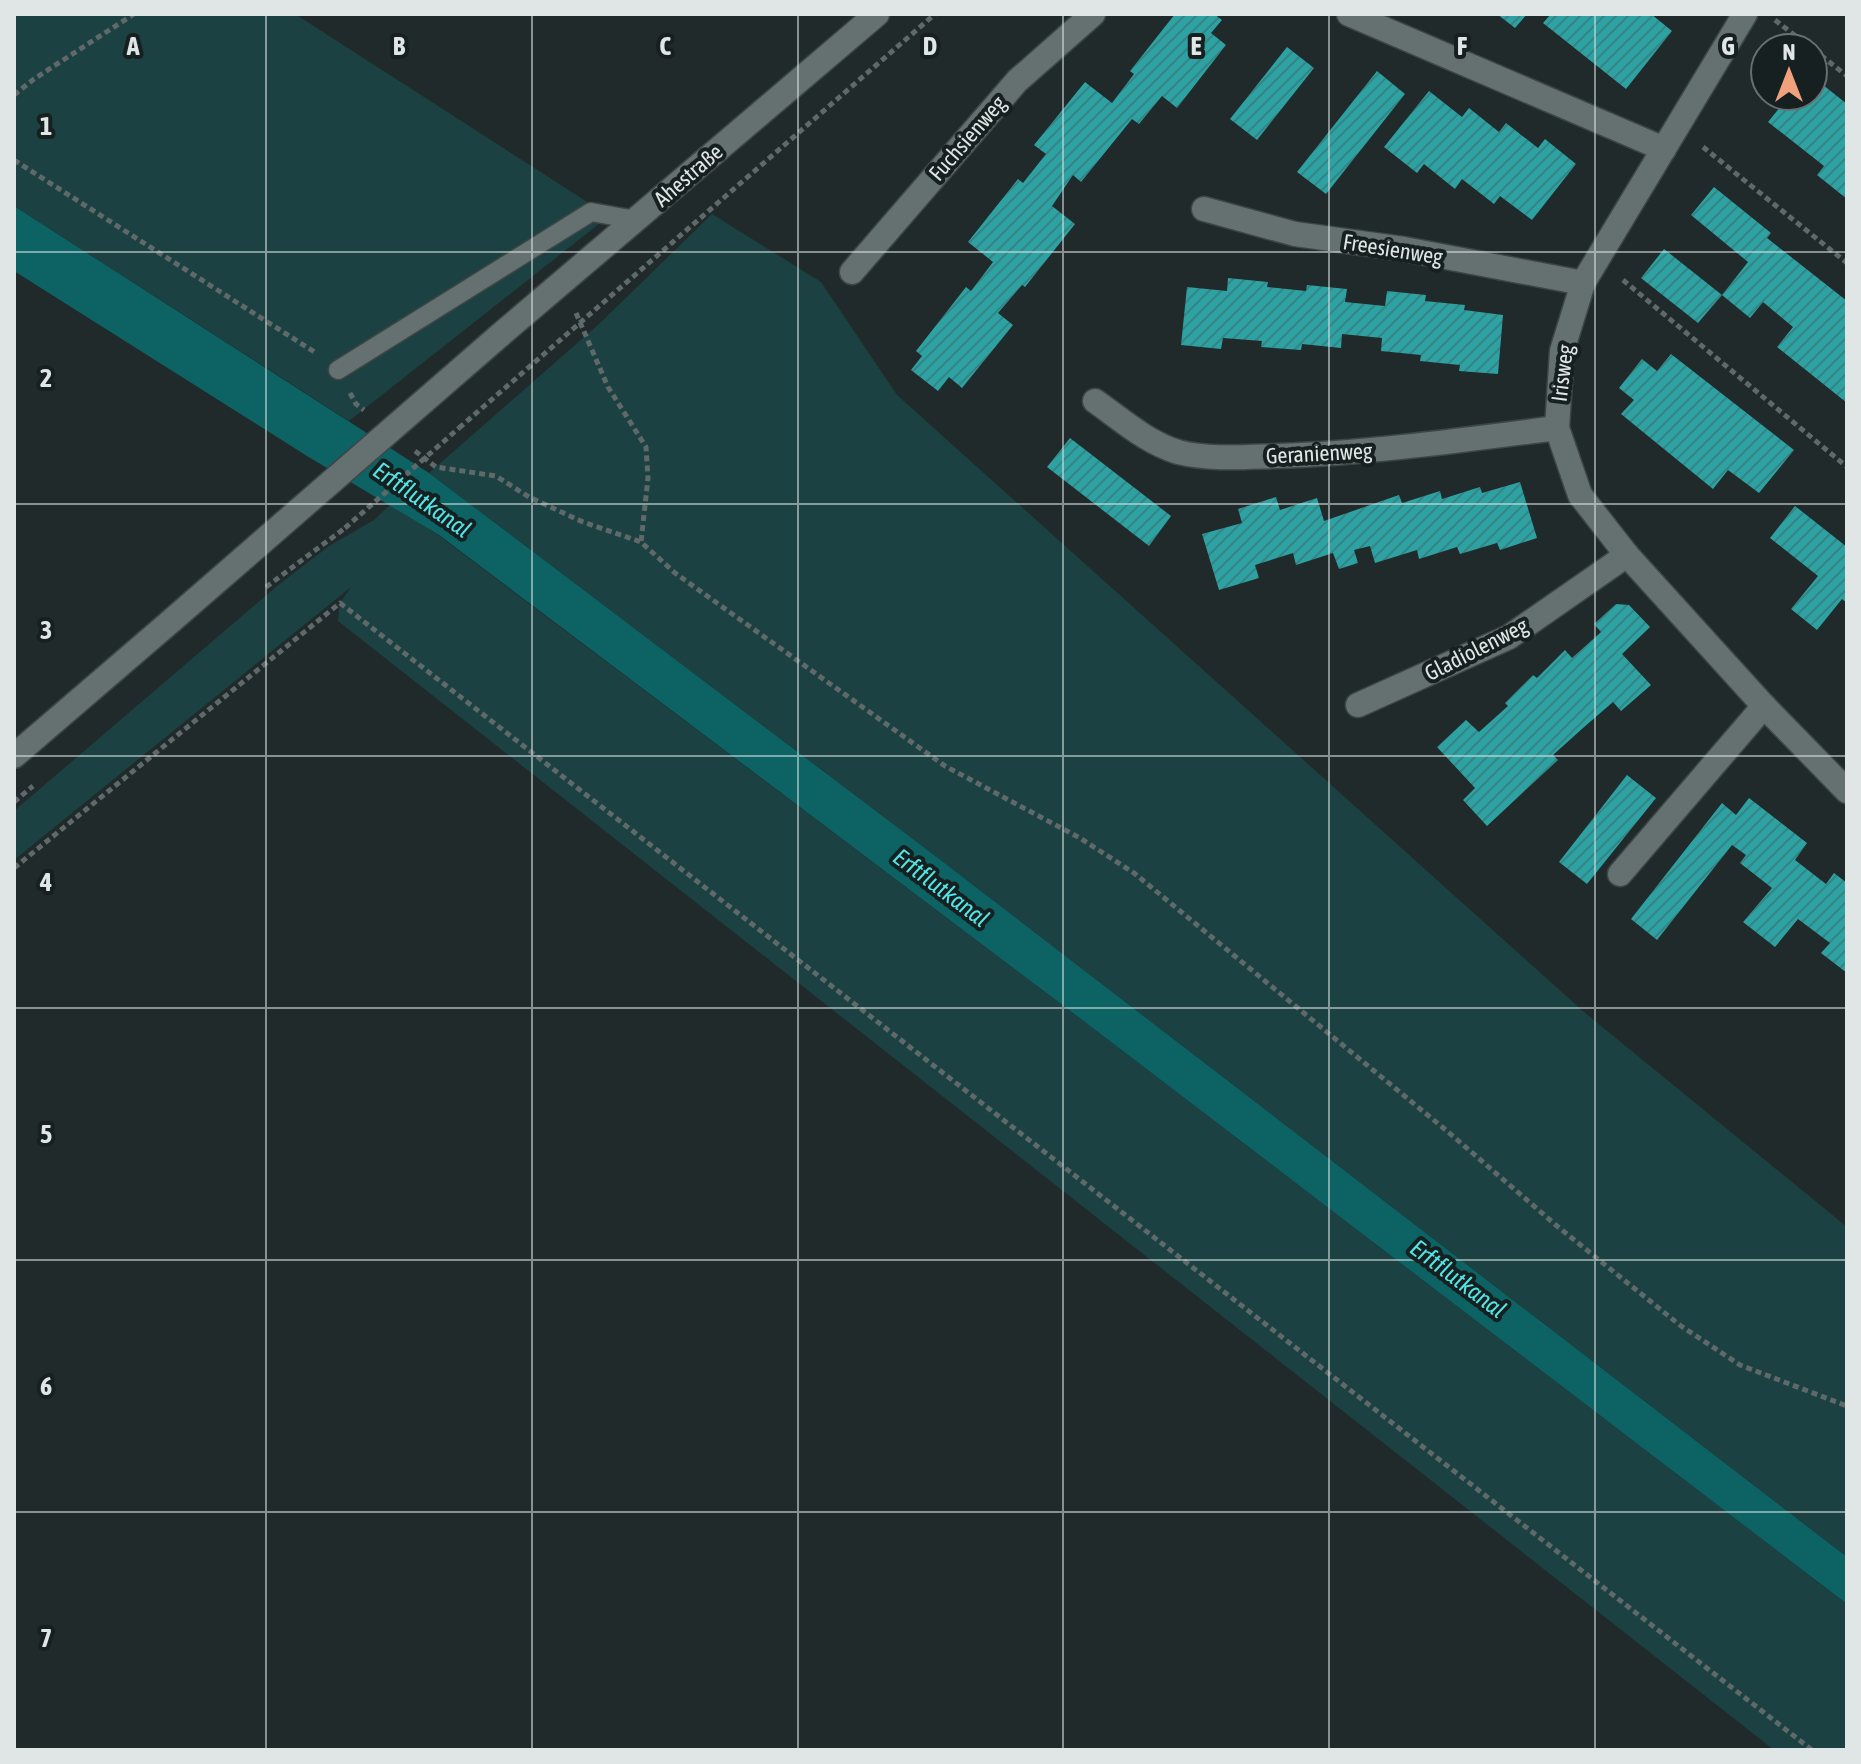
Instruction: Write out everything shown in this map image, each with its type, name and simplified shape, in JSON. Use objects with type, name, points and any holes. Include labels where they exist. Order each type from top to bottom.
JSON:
[{"type":"street","name":"Ahestraße","points":[[14,756],[877,14]]},
{"type":"street","name":"Fuchsienweg","points":[[852,272],[1017,81],[1093,14]]},
{"type":"street","points":[[1349,14],[1664,149]]},
{"type":"street","name":"Irisweg","points":[[1745,14],[1583,283],[1562,351],[1557,428],[1580,495],[1627,555],[1764,706],[1847,791]]},
{"type":"street","name":"Freesienweg","points":[[1204,209],[1295,234],[1404,249],[1583,283]]},
{"type":"street","name":"Geranienweg","points":[[1095,401],[1151,442],[1181,453],[1210,456],[1303,455],[1394,448],[1557,428]]},
{"type":"street","name":"Gladiolenweg","points":[[1358,705],[1509,637],[1627,555]]},
{"type":"street","points":[[1620,874],[1764,706]]},
{"type":"lane","points":[[338,370],[591,212],[636,220]]},
{"type":"path","points":[[14,95],[134,14]]},
{"type":"path","points":[[345,528],[935,14]]},
{"type":"path","points":[[1768,14],[1791,32]]},
{"type":"path","points":[[1829,62],[1847,76]]},
{"type":"path","points":[[1677,126],[1847,263]]},
{"type":"path","points":[[14,160],[298,344],[323,357],[338,370]]},
{"type":"path","points":[[1598,259],[1847,467]]},
{"type":"path","points":[[580,323],[608,387],[646,447],[648,478],[641,542]]},
{"type":"path","points":[[496,476],[529,497],[569,516],[641,542],[675,573],[945,766],[1080,838],[1134,873],[1681,1326],[1740,1365],[1847,1406]]},
{"type":"path","points":[[14,868],[340,603],[1812,1750]]},
{"type":"shaded area","points":[[14,14],[295,14],[609,216],[349,421],[14,206]]},
{"type":"shaded area","points":[[712,214],[821,282],[897,395],[1584,1012],[1847,1227],[1847,1557],[938,858],[429,473],[598,325]]},
{"type":"shaded area","points":[[390,505],[438,535],[1081,1019],[1847,1604],[1847,1750],[1774,1750],[338,621],[340,603],[351,587],[14,860],[14,811],[277,586],[329,546],[374,520]]},
{"type":"water","name":"Erftflutkanal","points":[[14,206],[429,473],[938,858],[1847,1557],[1847,1604],[1081,1019],[439,535],[307,456],[14,271]]},
{"type":"building","points":[[1175,14],[1214,14],[1222,20],[1211,33],[1226,45],[1177,108],[1162,96],[1139,124],[1132,119],[1081,182],[1073,175],[1052,206],[1075,224],[1025,287],[1022,285],[998,313],[1013,325],[962,388],[949,377],[938,391],[911,370],[922,356],[916,351],[966,287],[971,291],[993,262],[968,242],[1018,179],[1023,183],[1046,154],[1034,145],[1085,82],[1112,103],[1134,74],[1130,71]]},
{"type":"building","points":[[1497,14],[1527,14],[1515,28]]},
{"type":"building","points":[[1551,14],[1651,14],[1672,31],[1626,89],[1543,23]]},
{"type":"building","points":[[1287,47],[1314,68],[1257,140],[1230,119]]},
{"type":"building","points":[[1377,71],[1405,94],[1326,194],[1297,172]]},
{"type":"building","points":[[1829,90],[1847,104],[1847,199],[1817,175],[1824,166],[1768,122],[1776,112],[1829,112]]},
{"type":"building","points":[[1429,91],[1462,117],[1469,108],[1499,132],[1506,123],[1538,148],[1545,139],[1576,164],[1532,220],[1500,196],[1494,204],[1462,179],[1455,189],[1424,164],[1417,173],[1384,147]]},
{"type":"building","points":[[1714,187],[1771,233],[1767,238],[1847,301],[1847,403],[1777,347],[1793,327],[1763,302],[1750,318],[1722,295],[1748,262],[1691,215]]},
{"type":"building","points":[[1664,249],[1722,295],[1698,323],[1641,278]]},
{"type":"building","points":[[1228,278],[1268,282],[1267,287],[1306,291],[1307,285],[1347,289],[1345,302],[1385,306],[1387,291],[1426,295],[1425,301],[1465,305],[1464,310],[1503,315],[1498,374],[1459,371],[1460,365],[1420,361],[1421,355],[1381,351],[1382,338],[1342,334],[1341,348],[1302,344],[1301,350],[1261,347],[1262,341],[1223,338],[1221,349],[1181,345],[1187,287],[1227,291]]},
{"type":"building","points":[[1671,354],[1794,450],[1759,493],[1728,470],[1713,489],[1621,414],[1634,400],[1619,388],[1642,359],[1657,371]]},
{"type":"building","points":[[1070,438],[1171,516],[1149,546],[1047,467]]},
{"type":"building","points":[[1520,482],[1537,538],[1500,550],[1497,543],[1460,554],[1457,547],[1419,559],[1417,550],[1375,563],[1370,546],[1354,550],[1358,563],[1339,569],[1333,553],[1296,565],[1293,553],[1255,565],[1259,578],[1219,590],[1202,534],[1242,523],[1238,509],[1276,497],[1280,510],[1317,498],[1324,521],[1399,495],[1402,503],[1440,491],[1442,499],[1480,487],[1482,493]]},
{"type":"building","points":[[1795,506],[1847,547],[1847,603],[1842,599],[1817,630],[1791,609],[1818,576],[1770,538]]},
{"type":"building","points":[[1616,604],[1629,605],[1650,627],[1622,654],[1651,685],[1621,711],[1613,702],[1553,755],[1558,760],[1487,826],[1463,800],[1475,788],[1437,747],[1466,720],[1479,732],[1508,706],[1505,703],[1533,675],[1537,678],[1565,650],[1572,658],[1601,632],[1594,624]]},
{"type":"building","points":[[1627,775],[1656,798],[1587,884],[1559,862]]},
{"type":"building","points":[[1749,798],[1807,843],[1795,860],[1826,884],[1834,873],[1847,883],[1847,973],[1821,953],[1830,943],[1798,919],[1775,947],[1743,922],[1772,888],[1740,863],[1746,855],[1732,845],[1657,940],[1631,919],[1722,803],[1736,815]]}]
